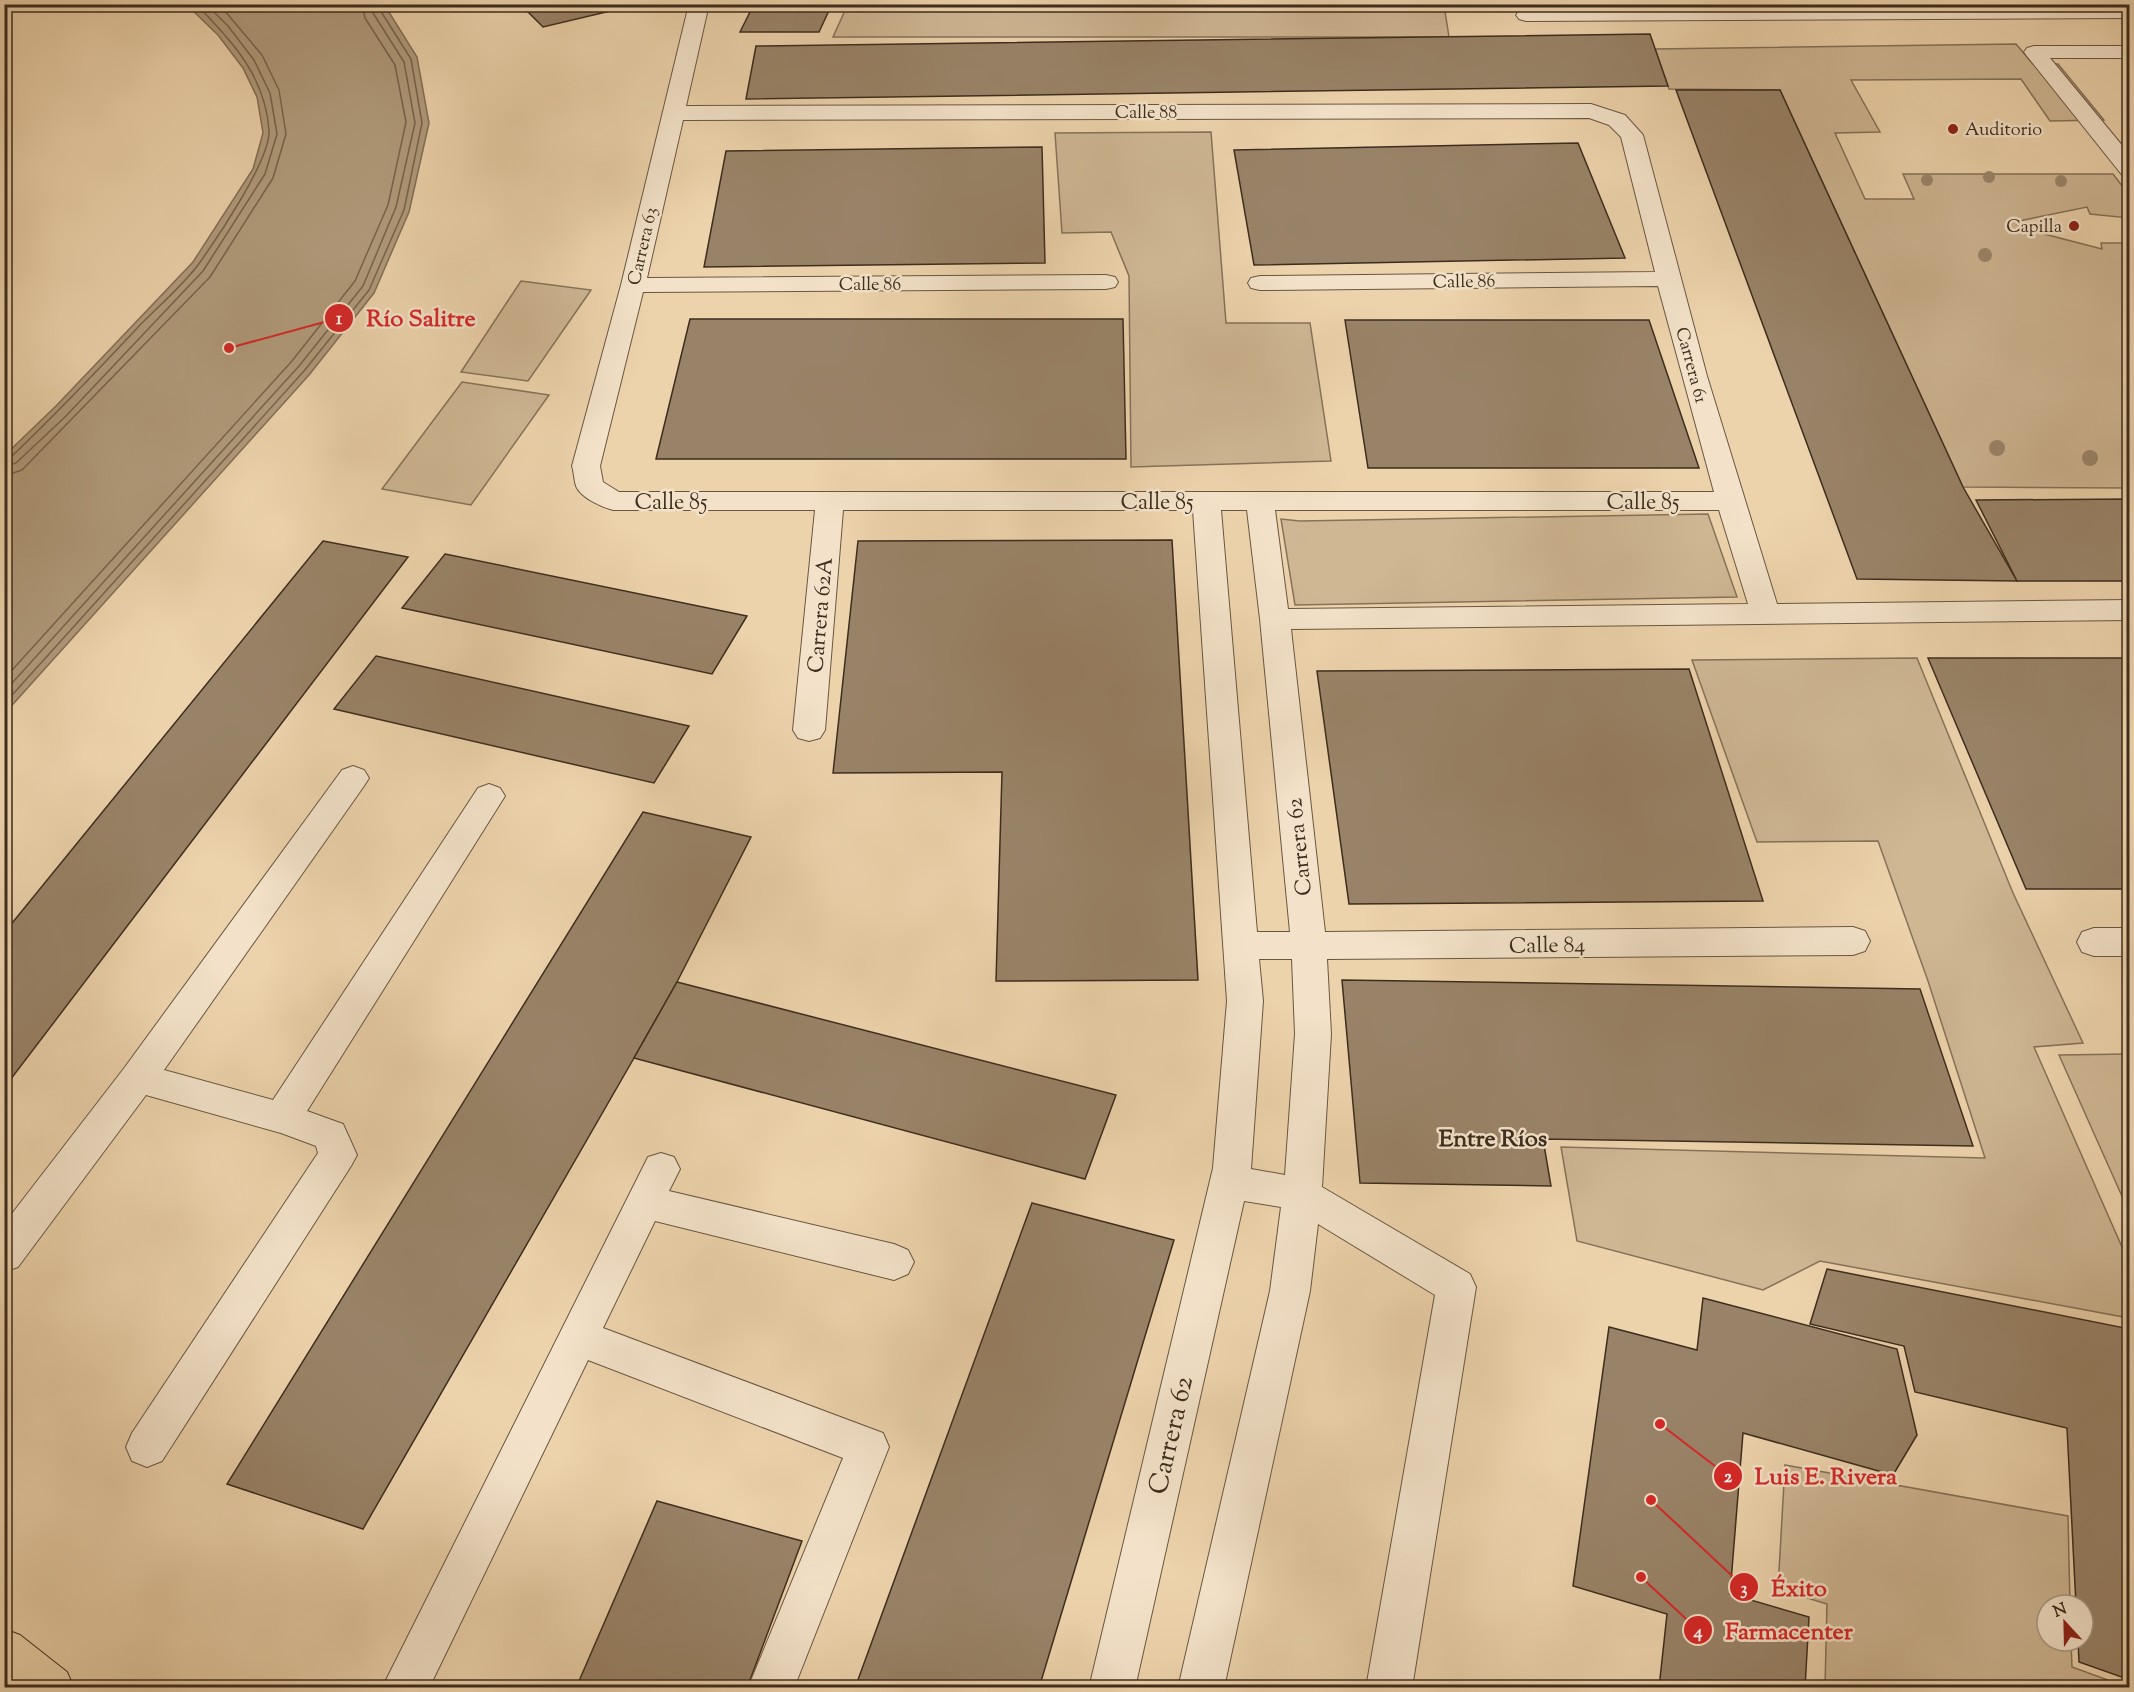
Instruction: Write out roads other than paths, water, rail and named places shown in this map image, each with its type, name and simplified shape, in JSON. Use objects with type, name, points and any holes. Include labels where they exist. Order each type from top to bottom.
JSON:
[{"type":"highway","points":[[4,1651],[51,1688]]},
{"type":"street","name":"Carrera 63","points":[[590,486],[586,466],[633,285],[699,4]]},
{"type":"street","points":[[1526,15],[2130,12]]},
{"type":"street","points":[[2130,52],[2034,52],[2130,170]]},
{"type":"street","name":"Calle 88","points":[[673,113],[1592,111],[1617,120]]},
{"type":"street","name":"Carrera 61","points":[[1617,120],[1632,135],[1668,279],[1729,501],[1766,614]]},
{"type":"street","name":"Calle 86","points":[[1260,284],[1668,279]]},
{"type":"street","name":"Calle 86","points":[[633,285],[1106,282]]},
{"type":"street","name":"Calle 85","points":[[590,486],[613,501],[1729,501]]},
{"type":"street","name":"Carrera 62A","points":[[809,730],[830,501]]},
{"type":"street","name":"Carrera 62","points":[[1112,1688],[1232,1168],[1245,1001],[1206,501]]},
{"type":"street","name":"Carrera 62","points":[[1201,1688],[1290,1292],[1301,1194],[1313,1034],[1309,946],[1275,619],[1260,501]]},
{"type":"street","points":[[1275,619],[2130,610]]},
{"type":"street","points":[[4,1255],[138,1078],[353,778]]},
{"type":"street","points":[[282,1118],[489,796]]},
{"type":"street","name":"Calle 84","points":[[1241,946],[1853,941]]},
{"type":"street","points":[[2094,942],[2130,942]]},
{"type":"street","points":[[138,1078],[282,1118],[330,1135],[338,1155],[147,1447]]},
{"type":"street","points":[[1229,1182],[1301,1194],[1456,1287],[1389,1688]]},
{"type":"street","points":[[405,1688],[654,1186],[894,1262]]},
{"type":"street","points":[[579,1338],[868,1447],[771,1688]]},
{"type":"water","points":[[382,4],[417,57],[429,123],[409,212],[374,293],[309,375],[5,713],[5,455],[56,406],[193,262],[253,169],[263,133],[257,97],[243,68],[218,35],[187,5]]},
{"type":"place","name":"Auditorio","points":[[1953,129]]},
{"type":"place","name":"Capilla","points":[[2074,226]]},
{"type":"place","name":"Río Salitre","points":[[229,348]]},
{"type":"place","name":"Luis E. Rivera","points":[[1660,1424]]},
{"type":"place","name":"Éxito","points":[[1651,1500]]},
{"type":"place","name":"Farmacenter","points":[[1641,1577]]},
{"type":"district","name":"Entre Ríos","points":[[1493,1138]]}]
